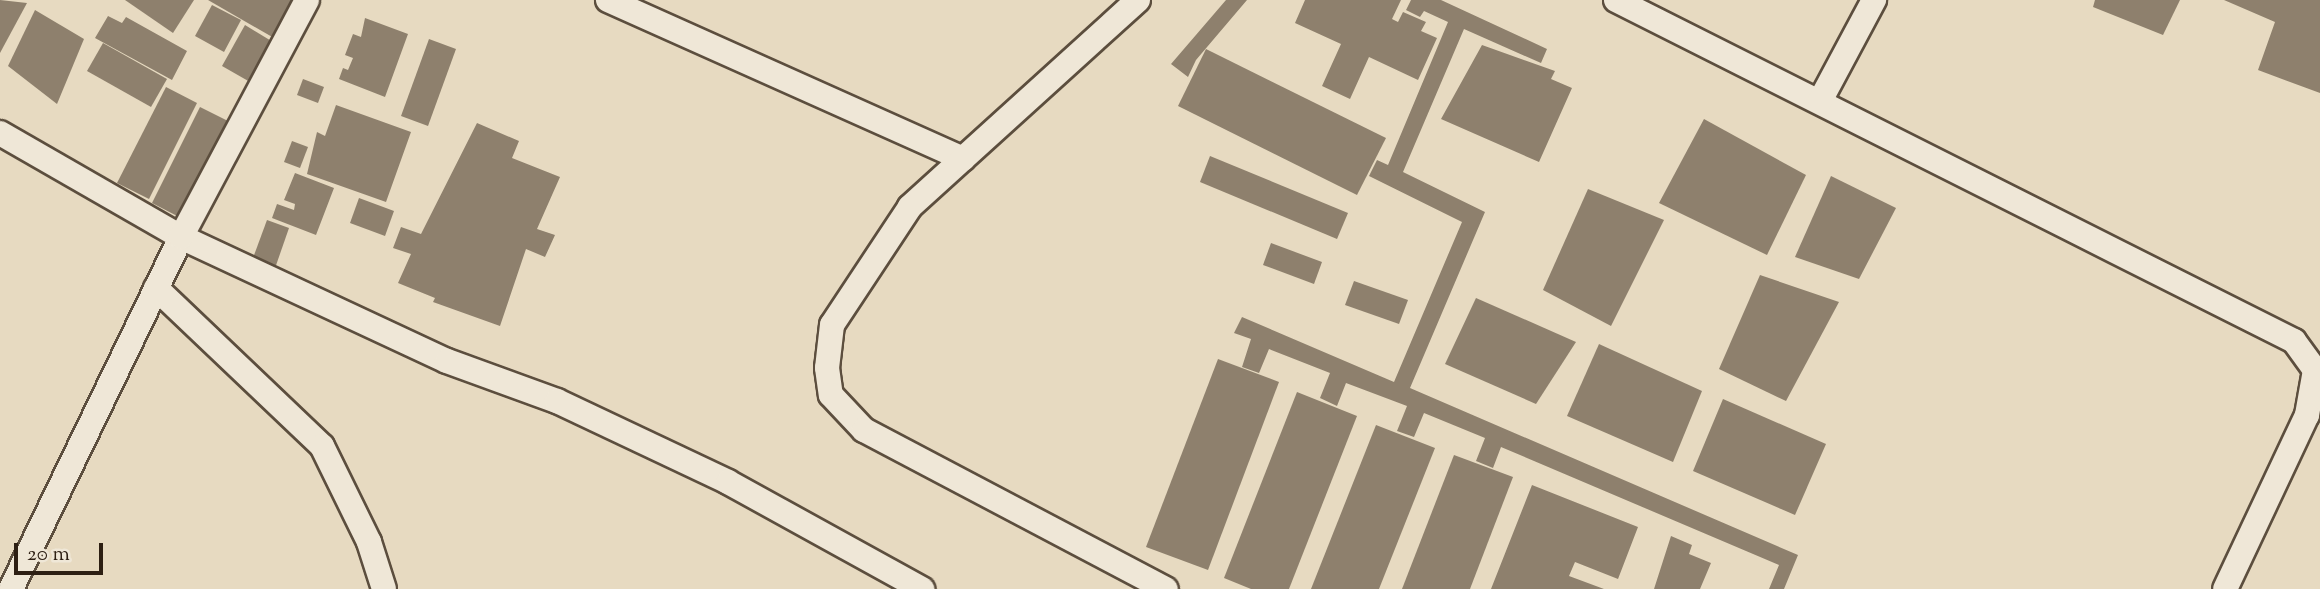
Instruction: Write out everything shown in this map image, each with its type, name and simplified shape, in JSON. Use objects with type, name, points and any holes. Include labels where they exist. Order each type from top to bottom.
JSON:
[{"type":"street","points":[[11,589],[181,237],[307,0]]},
{"type":"street","points":[[608,0],[964,159]]},
{"type":"street","points":[[1138,0],[910,207],[832,325],[827,368],[831,395],[864,430],[1166,589]]},
{"type":"street","points":[[1616,0],[2294,341],[2315,370],[2308,415],[2225,589]]},
{"type":"street","points":[[1820,101],[1874,0]]},
{"type":"street","points":[[0,133],[181,237],[447,361],[557,401],[691,465],[922,589]]},
{"type":"street","points":[[156,288],[322,446],[369,542],[384,589]]},
{"type":"building","points":[[0,0],[27,3],[0,53]]},
{"type":"building","points":[[125,0],[194,0],[173,33]]},
{"type":"building","points":[[208,0],[291,0],[295,2],[274,38]]},
{"type":"building","points":[[1226,0],[1247,0],[1196,60],[1188,77],[1171,64]]},
{"type":"building","points":[[1305,0],[1401,0],[1392,19],[1398,22],[1403,12],[1426,22],[1421,31],[1437,38],[1418,80],[1369,57],[1350,99],[1322,86],[1341,44],[1295,23]]},
{"type":"building","points":[[1411,0],[1441,0],[1547,49],[1541,63],[1464,29],[1403,172],[1485,212],[1410,388],[1798,555],[1784,589],[1769,589],[1779,565],[1501,447],[1493,468],[1476,461],[1485,438],[1424,413],[1414,437],[1397,431],[1407,406],[1346,383],[1337,406],[1320,398],[1330,373],[1269,349],[1259,373],[1242,367],[1251,339],[1234,333],[1242,317],[1394,382],[1462,222],[1369,176],[1377,160],[1388,165],[1448,22],[1424,11],[1420,17],[1406,10]]},
{"type":"building","points":[[2095,0],[2180,0],[2163,35],[2093,7]]},
{"type":"building","points":[[2224,0],[2320,0],[2320,93],[2258,70],[2275,22]]},
{"type":"building","points":[[212,5],[241,20],[224,52],[195,36]]},
{"type":"building","points":[[35,10],[84,39],[57,104],[8,66]]},
{"type":"building","points":[[108,16],[122,23],[126,17],[187,51],[172,80],[95,38]]},
{"type":"building","points":[[365,18],[408,34],[385,97],[339,79],[343,68],[348,70],[353,58],[345,55],[353,34],[361,37]]},
{"type":"building","points":[[245,25],[273,42],[250,82],[222,66]]},
{"type":"building","points":[[429,39],[456,49],[428,126],[401,116]]},
{"type":"building","points":[[103,43],[167,79],[151,107],[87,71]]},
{"type":"building","points":[[1482,45],[1555,71],[1551,79],[1572,88],[1539,162],[1441,119]]},
{"type":"building","points":[[1206,49],[1386,138],[1357,195],[1178,106]]},
{"type":"building","points":[[303,79],[324,87],[318,103],[297,95]]},
{"type":"building","points":[[166,87],[197,103],[149,199],[117,183]]},
{"type":"building","points":[[336,105],[411,132],[386,202],[307,174],[317,132],[325,136]]},
{"type":"building","points":[[200,107],[230,122],[181,218],[152,203]]},
{"type":"building","points":[[1704,119],[1806,175],[1767,255],[1659,203]]},
{"type":"building","points":[[477,123],[519,141],[512,158],[560,177],[537,229],[555,235],[545,257],[526,249],[500,326],[433,302],[435,298],[398,283],[411,254],[393,248],[401,227],[421,234]]},
{"type":"building","points":[[292,141],[308,147],[300,168],[284,162]]},
{"type":"building","points":[[1210,156],[1348,213],[1337,239],[1200,182]]},
{"type":"building","points":[[295,173],[334,188],[316,235],[272,218],[277,204],[294,210],[295,204],[284,200]]},
{"type":"building","points":[[1831,176],[1896,208],[1859,279],[1795,257]]},
{"type":"building","points":[[1588,189],[1664,220],[1611,326],[1543,290]]},
{"type":"building","points":[[359,198],[394,211],[385,236],[350,223]]},
{"type":"building","points":[[267,220],[289,228],[273,274],[250,266]]},
{"type":"building","points":[[1271,243],[1322,262],[1314,284],[1263,265]]},
{"type":"building","points":[[1760,275],[1839,302],[1786,401],[1719,369]]},
{"type":"building","points":[[1354,281],[1408,300],[1399,324],[1345,305]]},
{"type":"building","points":[[1476,298],[1576,342],[1536,404],[1445,364]]},
{"type":"building","points":[[1599,344],[1702,391],[1673,462],[1567,416]]},
{"type":"building","points":[[1218,359],[1279,382],[1208,570],[1146,547]]},
{"type":"building","points":[[1297,392],[1357,416],[1289,589],[1251,589],[1224,578]]},
{"type":"building","points":[[1723,399],[1826,444],[1795,515],[1693,471]]},
{"type":"building","points":[[1376,425],[1435,448],[1379,589],[1311,589]]},
{"type":"building","points":[[1454,455],[1513,477],[1470,589],[1402,589]]},
{"type":"building","points":[[1532,485],[1638,527],[1618,579],[1575,562],[1569,576],[1604,589],[1491,589]]},
{"type":"building","points":[[1671,536],[1692,545],[1689,554],[1711,563],[1700,589],[1654,589]]}]
